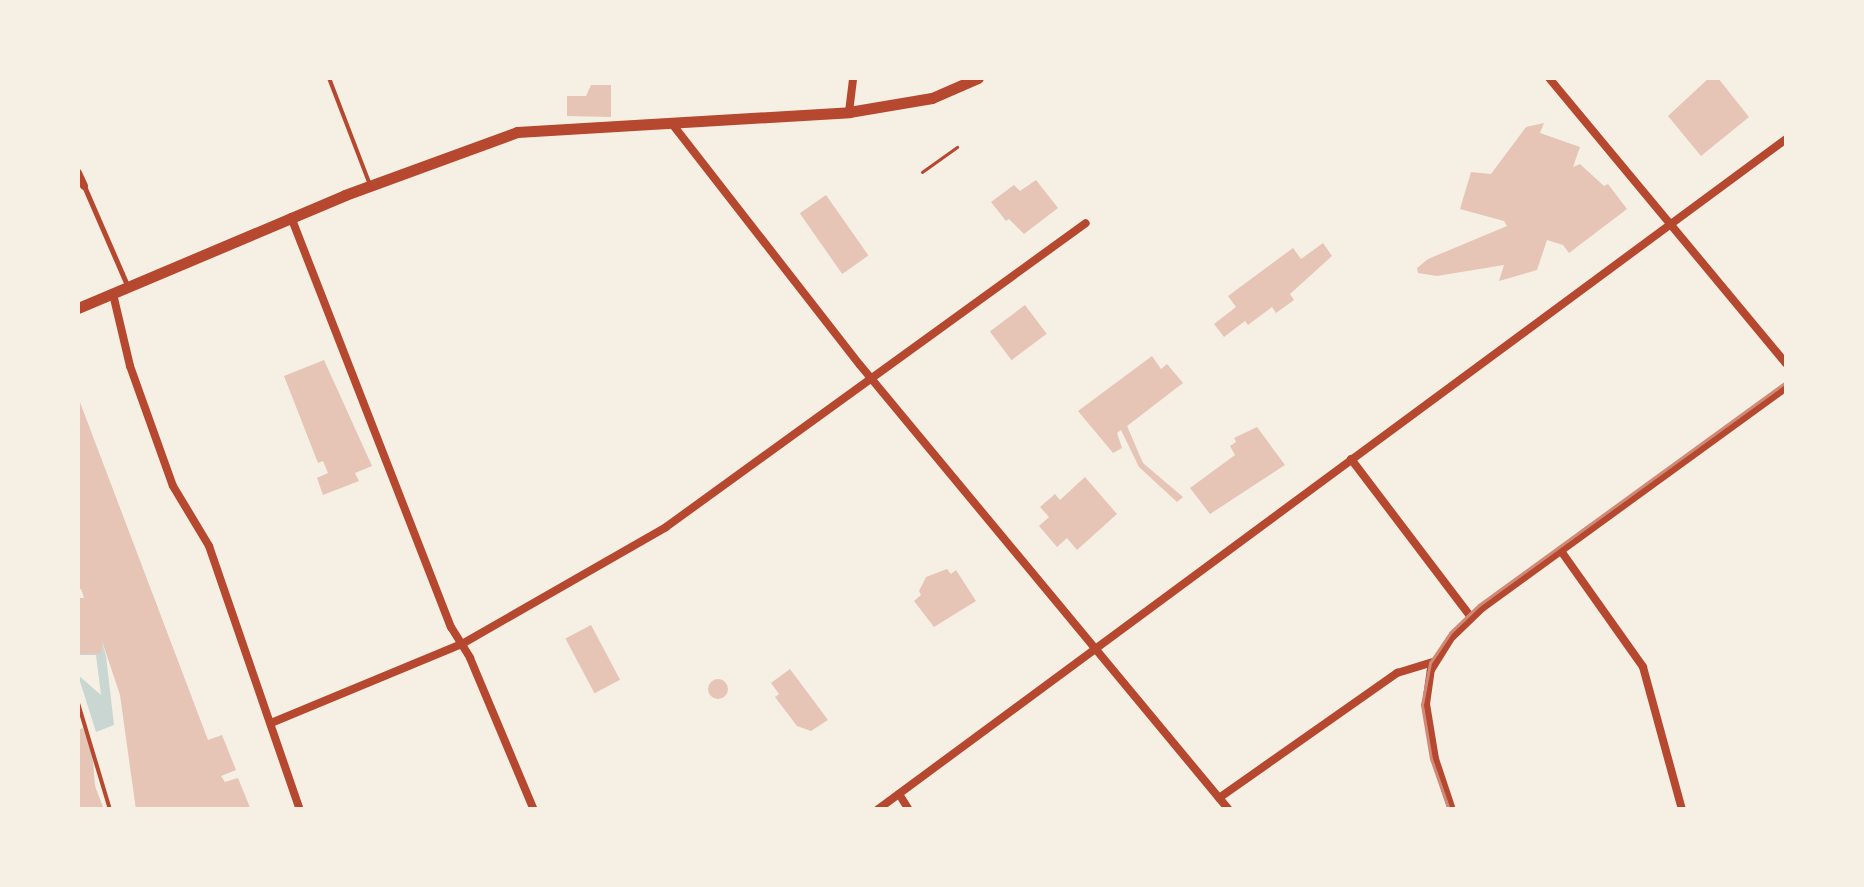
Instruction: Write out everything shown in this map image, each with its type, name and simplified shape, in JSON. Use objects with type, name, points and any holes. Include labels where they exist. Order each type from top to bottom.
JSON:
[{"type":"main road","points":[[78,308],[370,185],[516,132],[849,112],[932,98],[978,78]]},
{"type":"street","points":[[849,112],[853,78]]},
{"type":"street","points":[[1549,78],[1786,363]]},
{"type":"street","points":[[672,125],[872,379],[1229,810]]},
{"type":"street","points":[[877,810],[1786,138]]},
{"type":"street","points":[[78,173],[128,288]]},
{"type":"street","points":[[291,217],[452,627],[534,810]]},
{"type":"street","points":[[271,723],[462,644],[666,527],[1086,223]]},
{"type":"street","points":[[113,294],[130,366],[172,486],[209,546],[300,810]]},
{"type":"street","points":[[1452,810],[1426,713],[1427,686],[1435,661],[1471,617],[1786,387]]},
{"type":"street","points":[[1351,459],[1471,617]]},
{"type":"street","points":[[1560,551],[1644,667],[1682,810]]},
{"type":"street","points":[[1220,798],[1397,673],[1435,661]]},
{"type":"street","points":[[899,794],[909,810]]},
{"type":"lane","points":[[329,78],[370,185]]},
{"type":"lane","points":[[78,703],[110,810]]},
{"type":"path","points":[[922,172],[957,147]]},
{"type":"shaded area","points":[[78,639],[102,641],[106,656],[114,725],[96,732],[78,675],[101,695],[96,655],[78,655]]},
{"type":"building","points":[[1709,78],[1718,78],[1749,117],[1701,156],[1668,116]]},
{"type":"building","points":[[591,85],[611,85],[611,117],[567,116],[567,96],[586,96]]},
{"type":"building","points":[[1544,123],[1540,133],[1580,147],[1573,167],[1580,164],[1604,186],[1608,184],[1627,209],[1569,253],[1563,245],[1547,240],[1537,270],[1499,281],[1504,265],[1437,276],[1418,273],[1417,268],[1428,259],[1507,226],[1504,221],[1460,209],[1471,172],[1491,174],[1526,127]]},
{"type":"building","points":[[1036,180],[1058,208],[1024,234],[1009,219],[1006,221],[991,202],[1014,185],[1020,191]]},
{"type":"building","points":[[826,195],[868,256],[842,274],[800,213]]},
{"type":"building","points":[[1323,243],[1332,256],[1290,294],[1294,300],[1276,313],[1272,307],[1248,325],[1245,321],[1224,337],[1214,324],[1236,307],[1228,296],[1293,248],[1301,259]]},
{"type":"building","points":[[1025,305],[1047,334],[1012,360],[990,331]]},
{"type":"building","points":[[1152,356],[1161,369],[1167,364],[1183,383],[1127,426],[1143,463],[1183,497],[1177,502],[1139,467],[1121,430],[1117,433],[1122,448],[1113,453],[1078,411]]},
{"type":"building","points":[[324,360],[372,466],[355,473],[359,481],[323,495],[317,478],[328,473],[323,461],[318,463],[284,376]]},
{"type":"building","points":[[78,397],[208,740],[222,735],[236,770],[221,776],[225,782],[238,778],[251,810],[136,810],[120,695],[102,641],[101,653],[78,654],[78,598],[84,598],[78,590]]},
{"type":"building","points":[[1257,427],[1285,465],[1210,514],[1190,488],[1235,455],[1230,446],[1236,442],[1234,438]]},
{"type":"building","points":[[1085,477],[1117,514],[1077,550],[1067,538],[1057,547],[1039,526],[1049,517],[1040,507],[1055,494],[1060,500]]},
{"type":"building","points":[[947,569],[951,574],[956,570],[976,601],[934,627],[914,601],[921,595],[926,577]]},
{"type":"building","points":[[591,625],[620,680],[595,693],[565,639]]},
{"type":"building","points":[[790,669],[828,720],[811,731],[797,726],[775,697],[779,694],[771,683]]},
{"type":"building","points":[[718,679],[728,689],[718,699],[708,689]]},
{"type":"building","points":[[83,728],[92,748],[95,786],[103,807],[100,810],[78,810],[78,730]]},
{"type":"tram line","points":[[1449,810],[1431,759],[1422,705],[1430,663],[1450,633],[1479,605],[1786,382]]}]
